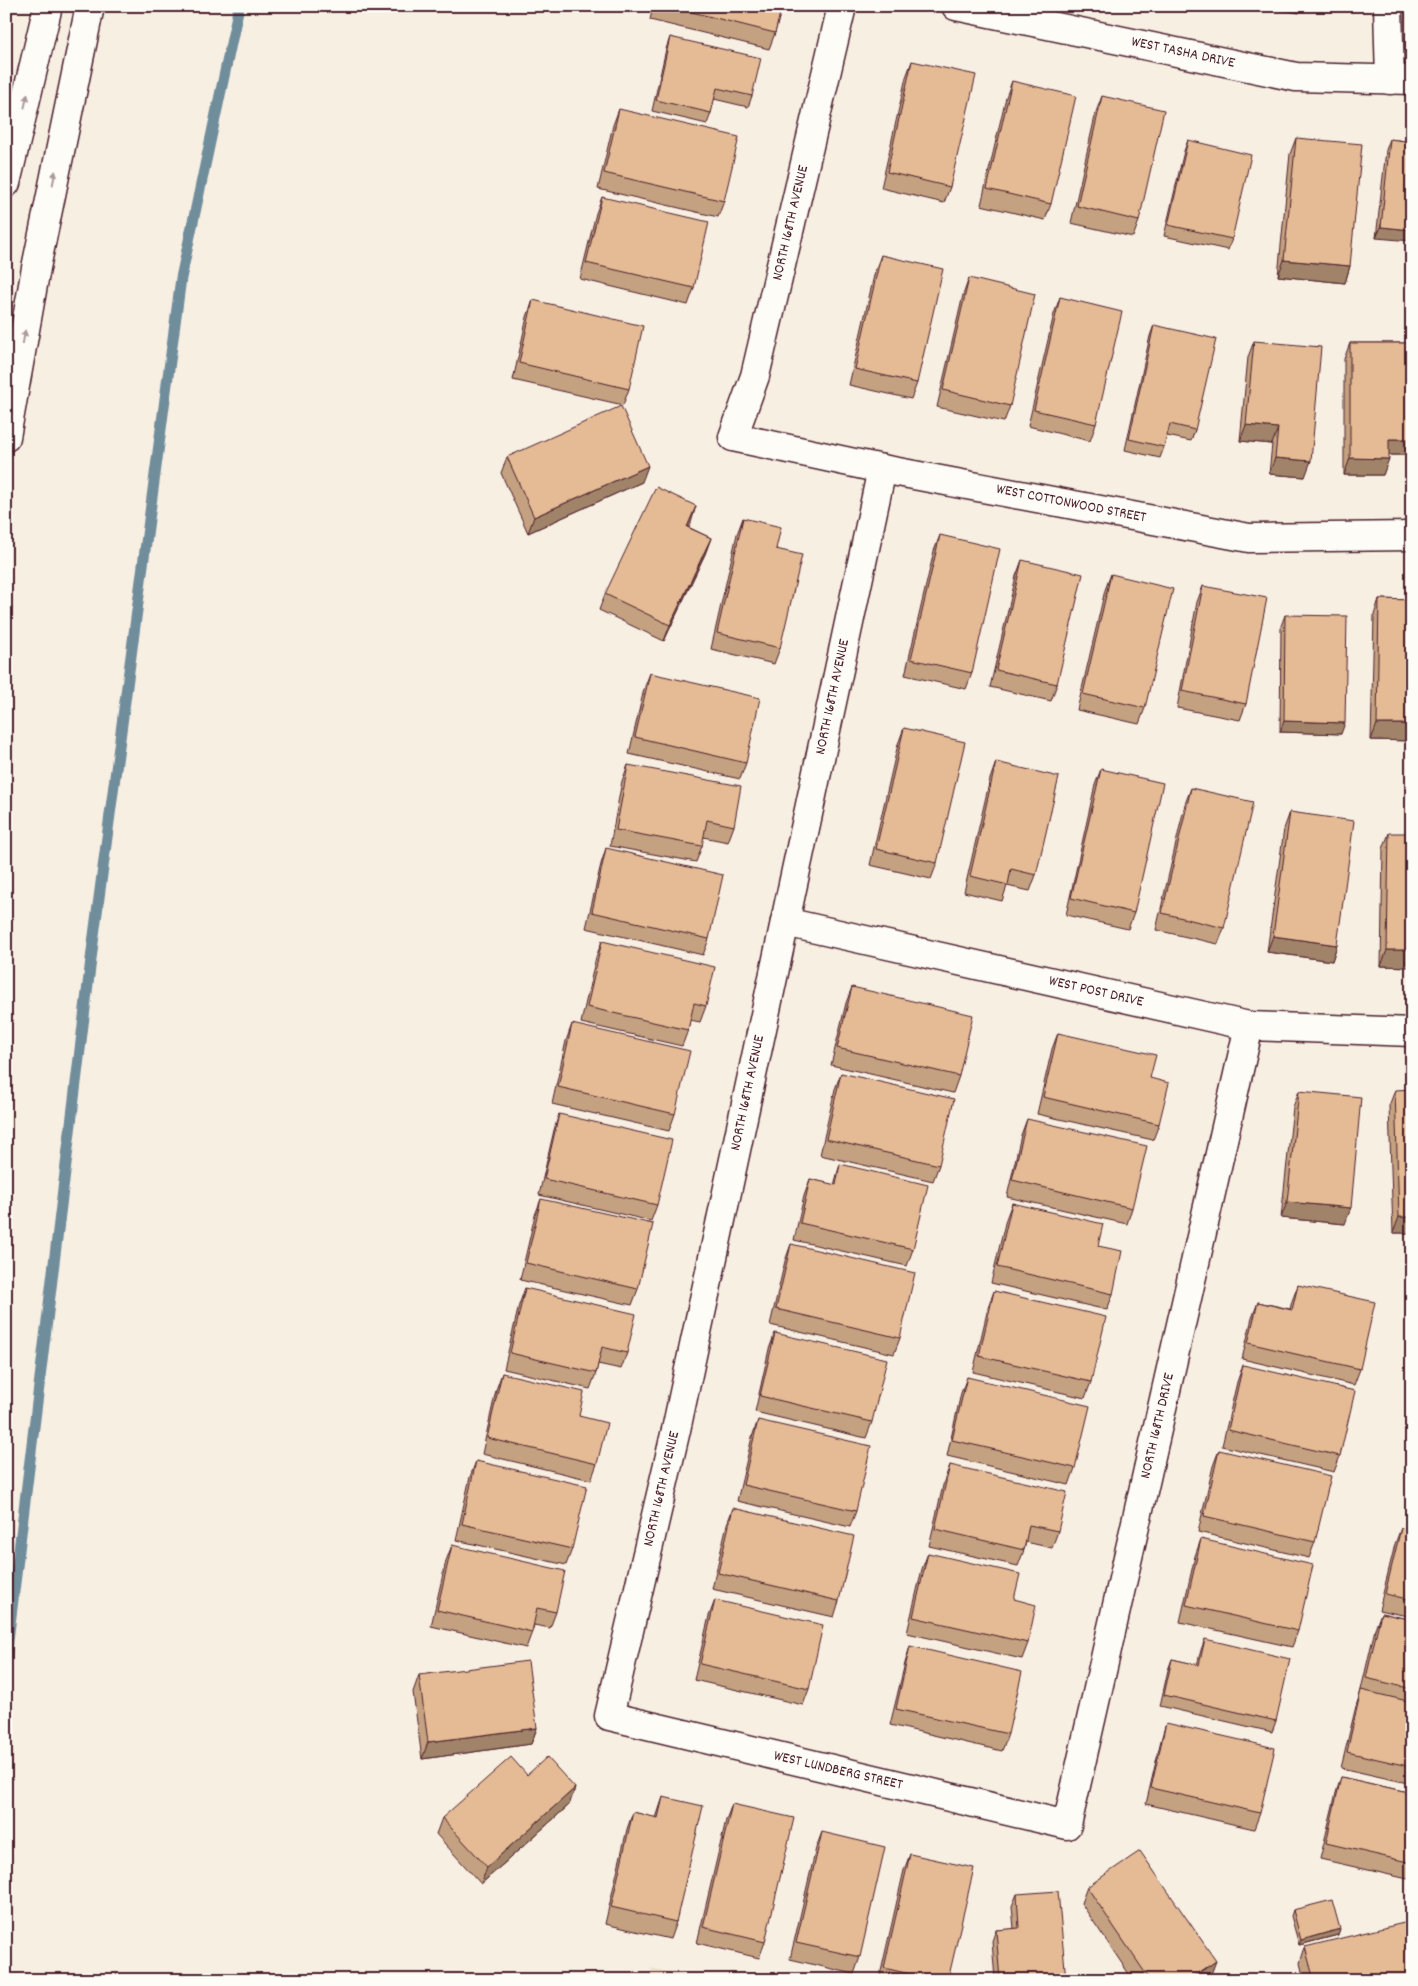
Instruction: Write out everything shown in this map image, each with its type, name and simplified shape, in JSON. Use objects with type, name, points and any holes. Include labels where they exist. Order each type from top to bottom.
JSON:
[{"type":"main road","points":[[6,183],[48,6]]},
{"type":"main road","points":[[6,437],[36,268],[90,6]]},
{"type":"main road","name":"NORTH 168TH AVENUE","points":[[733,437],[755,376],[842,6]]},
{"type":"main road","name":"WEST TASHA DRIVE","points":[[956,6],[1296,76],[1401,80]]},
{"type":"main road","points":[[1388,6],[1401,80]]},
{"type":"main road","name":"WEST COTTONWOOD STREET","points":[[733,437],[882,469],[1249,538],[1412,536]]},
{"type":"main road","name":"NORTH 168TH AVENUE","points":[[609,1716],[676,1430],[882,469]]},
{"type":"main road","name":"WEST POST DRIVE","points":[[785,922],[1249,1026],[1412,1032]]},
{"type":"main road","name":"NORTH 168TH DRIVE","points":[[1067,1825],[1249,1026]]},
{"type":"main road","name":"WEST LUNDBERG STREET","points":[[609,1716],[1067,1825]]},
{"type":"shaded area","points":[[652,1968],[701,1980],[649,1980]]},
{"type":"building","points":[[668,6],[782,6],[775,33]]},
{"type":"building","points":[[670,37],[761,58],[752,96],[717,88],[711,113],[656,100]]},
{"type":"building","points":[[912,61],[976,75],[950,187],[887,172]]},
{"type":"building","points":[[1012,81],[1076,96],[1051,204],[987,189]]},
{"type":"building","points":[[1102,96],[1164,110],[1139,221],[1077,206]]},
{"type":"building","points":[[619,109],[739,137],[724,201],[604,173]]},
{"type":"building","points":[[1296,138],[1362,144],[1350,266],[1284,260]]},
{"type":"building","points":[[1390,139],[1412,142],[1412,230],[1381,227]]},
{"type":"building","points":[[1188,140],[1251,155],[1232,239],[1168,225]]},
{"type":"building","points":[[602,197],[709,222],[694,288],[586,263]]},
{"type":"building","points":[[881,255],[943,269],[917,383],[855,369]]},
{"type":"building","points":[[969,278],[1035,294],[1010,406],[943,390]]},
{"type":"building","points":[[1060,297],[1122,312],[1096,424],[1034,410]]},
{"type":"building","points":[[533,300],[643,326],[629,389],[519,363]]},
{"type":"building","points":[[1154,325],[1216,339],[1195,430],[1170,424],[1164,447],[1129,439]]},
{"type":"building","points":[[1254,341],[1321,347],[1311,461],[1275,458],[1278,428],[1246,425]]},
{"type":"building","points":[[1350,343],[1412,343],[1412,439],[1389,439],[1389,459],[1350,458]]},
{"type":"building","points":[[621,406],[648,466],[534,517],[507,457]]},
{"type":"building","points":[[656,487],[696,506],[687,527],[711,538],[670,625],[605,594]]},
{"type":"building","points":[[743,518],[781,527],[776,549],[802,555],[780,648],[717,633]]},
{"type":"building","points":[[940,535],[1000,549],[972,673],[911,659]]},
{"type":"building","points":[[1022,560],[1083,574],[1057,684],[996,670]]},
{"type":"building","points":[[1111,574],[1173,589],[1145,708],[1083,694]]},
{"type":"building","points":[[1203,586],[1267,598],[1246,704],[1182,691]]},
{"type":"building","points":[[1379,599],[1412,600],[1412,724],[1377,724]]},
{"type":"building","points":[[1285,615],[1347,616],[1345,723],[1284,721]]},
{"type":"building","points":[[650,673],[760,698],[746,763],[635,737]]},
{"type":"building","points":[[904,728],[965,742],[937,863],[876,849]]},
{"type":"building","points":[[996,762],[1059,777],[1036,875],[1011,869],[1008,885],[970,876]]},
{"type":"building","points":[[628,765],[741,786],[734,826],[707,820],[702,846],[616,830]]},
{"type":"building","points":[[1101,769],[1163,783],[1134,913],[1071,898]]},
{"type":"building","points":[[1191,788],[1253,802],[1224,928],[1162,913]]},
{"type":"building","points":[[1290,812],[1354,821],[1337,945],[1273,936]]},
{"type":"building","points":[[1389,833],[1412,833],[1412,950],[1387,950]]},
{"type":"building","points":[[606,848],[723,875],[709,939],[592,912]]},
{"type":"building","points":[[602,941],[715,967],[706,1006],[694,1003],[688,1030],[587,1007]]},
{"type":"building","points":[[852,987],[973,1015],[959,1076],[837,1048]]},
{"type":"building","points":[[572,1024],[690,1051],[675,1114],[558,1087]]},
{"type":"building","points":[[1058,1033],[1156,1055],[1150,1078],[1169,1083],[1159,1124],[1043,1097]]},
{"type":"building","points":[[841,1073],[954,1099],[939,1165],[826,1139]]},
{"type":"building","points":[[1412,1089],[1412,1217],[1399,1217],[1395,1090]]},
{"type":"building","points":[[1299,1091],[1361,1097],[1351,1208],[1287,1202]]},
{"type":"building","points":[[559,1114],[672,1140],[657,1205],[544,1179]]},
{"type":"building","points":[[1027,1119],[1147,1146],[1132,1208],[1012,1180]]},
{"type":"building","points":[[840,1164],[928,1185],[913,1249],[800,1223],[810,1179],[836,1185]]},
{"type":"building","points":[[541,1199],[653,1224],[638,1289],[526,1263]]},
{"type":"building","points":[[1012,1203],[1103,1224],[1098,1246],[1122,1251],[1113,1294],[997,1267]]},
{"type":"building","points":[[791,1244],[915,1273],[900,1338],[776,1309]]},
{"type":"building","points":[[1298,1285],[1375,1302],[1360,1369],[1248,1343],[1258,1302],[1292,1310]]},
{"type":"building","points":[[525,1288],[636,1314],[627,1353],[602,1347],[596,1373],[510,1353]]},
{"type":"building","points":[[994,1291],[1106,1317],[1091,1382],[979,1356]]},
{"type":"building","points":[[775,1333],[887,1359],[872,1422],[760,1396]]},
{"type":"building","points":[[1243,1365],[1355,1391],[1340,1456],[1228,1430]]},
{"type":"building","points":[[502,1373],[584,1392],[579,1416],[607,1423],[597,1464],[487,1438]]},
{"type":"building","points":[[967,1377],[1090,1406],[1075,1468],[952,1440]]},
{"type":"building","points":[[758,1420],[871,1446],[856,1511],[743,1485]]},
{"type":"building","points":[[1219,1450],[1331,1476],[1315,1542],[1204,1516]]},
{"type":"building","points":[[476,1461],[587,1486],[572,1549],[462,1524]]},
{"type":"building","points":[[950,1465],[1067,1492],[1058,1531],[1029,1525],[1024,1550],[935,1529]]},
{"type":"building","points":[[733,1508],[854,1536],[839,1601],[718,1573]]},
{"type":"building","points":[[1401,1528],[1412,1530],[1412,1600],[1385,1594]]},
{"type":"building","points":[[1201,1539],[1313,1565],[1298,1631],[1186,1605]]},
{"type":"building","points":[[452,1545],[565,1571],[556,1612],[537,1608],[532,1632],[437,1610]]},
{"type":"building","points":[[928,1553],[1020,1574],[1014,1599],[1036,1605],[1028,1643],[913,1617]]},
{"type":"building","points":[[715,1600],[823,1625],[809,1689],[700,1664]]},
{"type":"building","points":[[1381,1613],[1412,1620],[1412,1689],[1366,1678]]},
{"type":"building","points":[[1205,1639],[1290,1659],[1276,1721],[1164,1695],[1172,1659],[1199,1665]]},
{"type":"building","points":[[910,1646],[1022,1672],[1008,1734],[896,1709]]},
{"type":"building","points":[[528,1661],[537,1728],[428,1742],[419,1675]]},
{"type":"building","points":[[1361,1690],[1412,1702],[1412,1767],[1347,1752]]},
{"type":"building","points":[[1166,1723],[1275,1748],[1260,1813],[1151,1788]]},
{"type":"building","points":[[511,1757],[527,1775],[547,1757],[575,1788],[487,1867],[442,1818]]},
{"type":"building","points":[[1341,1777],[1412,1793],[1412,1863],[1326,1843]]},
{"type":"building","points":[[663,1797],[703,1806],[676,1922],[611,1907],[633,1812],[658,1818]]},
{"type":"building","points":[[732,1804],[794,1818],[765,1942],[703,1927]]},
{"type":"building","points":[[822,1832],[885,1847],[860,1957],[796,1943]]},
{"type":"building","points":[[1140,1851],[1216,1961],[1188,1980],[1150,1980],[1087,1887]]},
{"type":"building","points":[[910,1854],[974,1868],[948,1980],[936,1980],[884,1968]]},
{"type":"building","points":[[1058,1891],[1066,1980],[1000,1980],[996,1930],[1019,1928],[1017,1894]]},
{"type":"building","points":[[1332,1900],[1340,1929],[1301,1940],[1293,1910]]},
{"type":"building","points":[[1412,1921],[1412,1980],[1314,1980],[1305,1947]]},
{"type":"waterway","points":[[6,1657],[93,943],[181,278],[239,6]]}]
